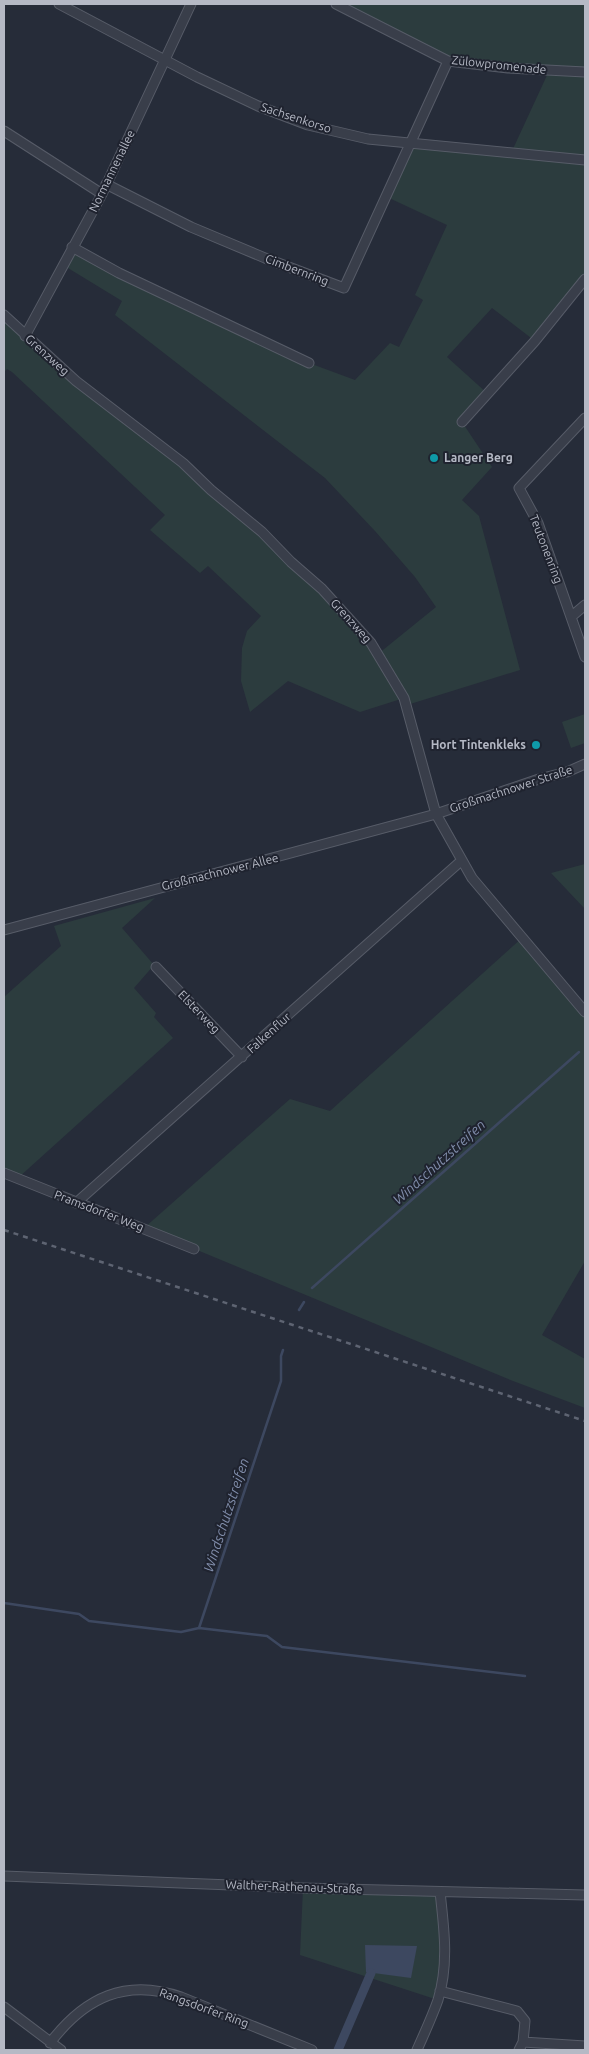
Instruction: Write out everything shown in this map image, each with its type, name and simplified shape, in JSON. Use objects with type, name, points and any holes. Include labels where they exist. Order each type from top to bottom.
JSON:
[{"type":"street","name":"Sachsenkorso","points":[[59,4],[258,106],[308,125],[368,139],[585,160]]},
{"type":"street","name":"Normannenallee","points":[[25,336],[102,194],[191,4]]},
{"type":"street","name":"Zülowpromenade","points":[[336,4],[448,61],[508,68],[585,72]]},
{"type":"street","name":"Cimbernring","points":[[106,184],[191,226],[265,258],[344,288],[448,61]]},
{"type":"street","points":[[4,131],[102,194]]},
{"type":"street","points":[[72,247],[119,273],[309,363]]},
{"type":"street","points":[[462,422],[535,342],[585,280]]},
{"type":"street","name":"Grenzweg","points":[[4,315],[76,381],[183,463],[211,490],[262,532],[290,562],[322,589],[371,643],[404,698],[436,814],[461,861],[472,878],[585,1012]]},
{"type":"street","name":"Teutonenring","points":[[585,418],[519,488],[538,522],[585,657]]},
{"type":"street","points":[[572,616],[585,605]]},
{"type":"street","name":"Großmachnower Straße","points":[[436,814],[539,779],[567,772],[585,764]]},
{"type":"street","name":"Großmachnower Allee","points":[[4,930],[436,814]]},
{"type":"street","name":"Falkenflur","points":[[76,1203],[461,861]]},
{"type":"street","name":"Elsterweg","points":[[156,966],[242,1057]]},
{"type":"street","name":"Pramsdorfer Weg","points":[[4,1172],[76,1203],[194,1249]]},
{"type":"street","name":"Walther-Rathenau-Straße","points":[[4,1876],[303,1888],[585,1895]]},
{"type":"street","points":[[417,2050],[440,1991],[446,1942],[440,1892]]},
{"type":"street","name":"Rangsdorfer Ring","points":[[50,2042],[67,2023],[99,2000],[120,1992],[140,1989],[161,1990],[181,1997],[312,2050]]},
{"type":"street","points":[[440,1991],[517,2011],[525,2021],[521,2046],[585,2046]]},
{"type":"street","points":[[4,2007],[60,2050]]},
{"type":"shaded area","points":[[336,4],[585,4],[585,279],[535,341],[492,308],[447,357],[488,394],[462,422],[492,467],[462,500],[479,516],[520,670],[407,705],[404,698],[360,712],[288,681],[250,712],[241,681],[242,648],[247,631],[261,616],[208,566],[200,573],[150,530],[165,515],[12,372],[7,369],[4,372],[4,315],[262,532],[378,654],[436,607],[415,577],[325,478],[115,315],[122,301],[63,265],[72,247],[309,363],[355,380],[390,343],[399,347],[423,300],[415,295],[447,225],[387,197],[411,143],[512,151],[549,71],[448,61]]},
{"type":"shaded area","points":[[585,714],[585,743],[571,748],[562,722]]},
{"type":"shaded area","points":[[585,864],[585,909],[551,873]]},
{"type":"shaded area","points":[[155,898],[122,928],[154,965],[134,988],[156,1013],[154,1017],[173,1038],[18,1178],[4,1173],[4,997],[61,946],[54,926]]},
{"type":"shaded area","points":[[522,938],[585,1012],[585,1261],[542,1335],[585,1359],[585,1408],[513,1381],[144,1228],[290,1099],[330,1111]]},
{"type":"shaded area","points":[[303,1888],[440,1892],[446,1942],[438,2000],[300,1955]]},
{"type":"water","points":[[365,1945],[417,1946],[411,1978],[366,1972]]},
{"type":"waterway","name":"Windschutzstreifen","points":[[312,1288],[579,1052]]},
{"type":"waterway","name":"Windschutzstreifen","points":[[299,1310],[304,1302]]},
{"type":"waterway","name":"Windschutzstreifen","points":[[199,1628],[281,1381],[281,1356],[283,1350]]},
{"type":"waterway","points":[[4,1603],[79,1614],[89,1621],[181,1632],[199,1628],[267,1636],[282,1647],[525,1676]]},
{"type":"waterway","points":[[338,2050],[371,1973]]},
{"type":"railway","points":[[4,1230],[585,1421]]},
{"type":"place","name":"Langer Berg","points":[[434,458]]},
{"type":"place","name":"Hort Tintenkleks","points":[[536,745]]}]
